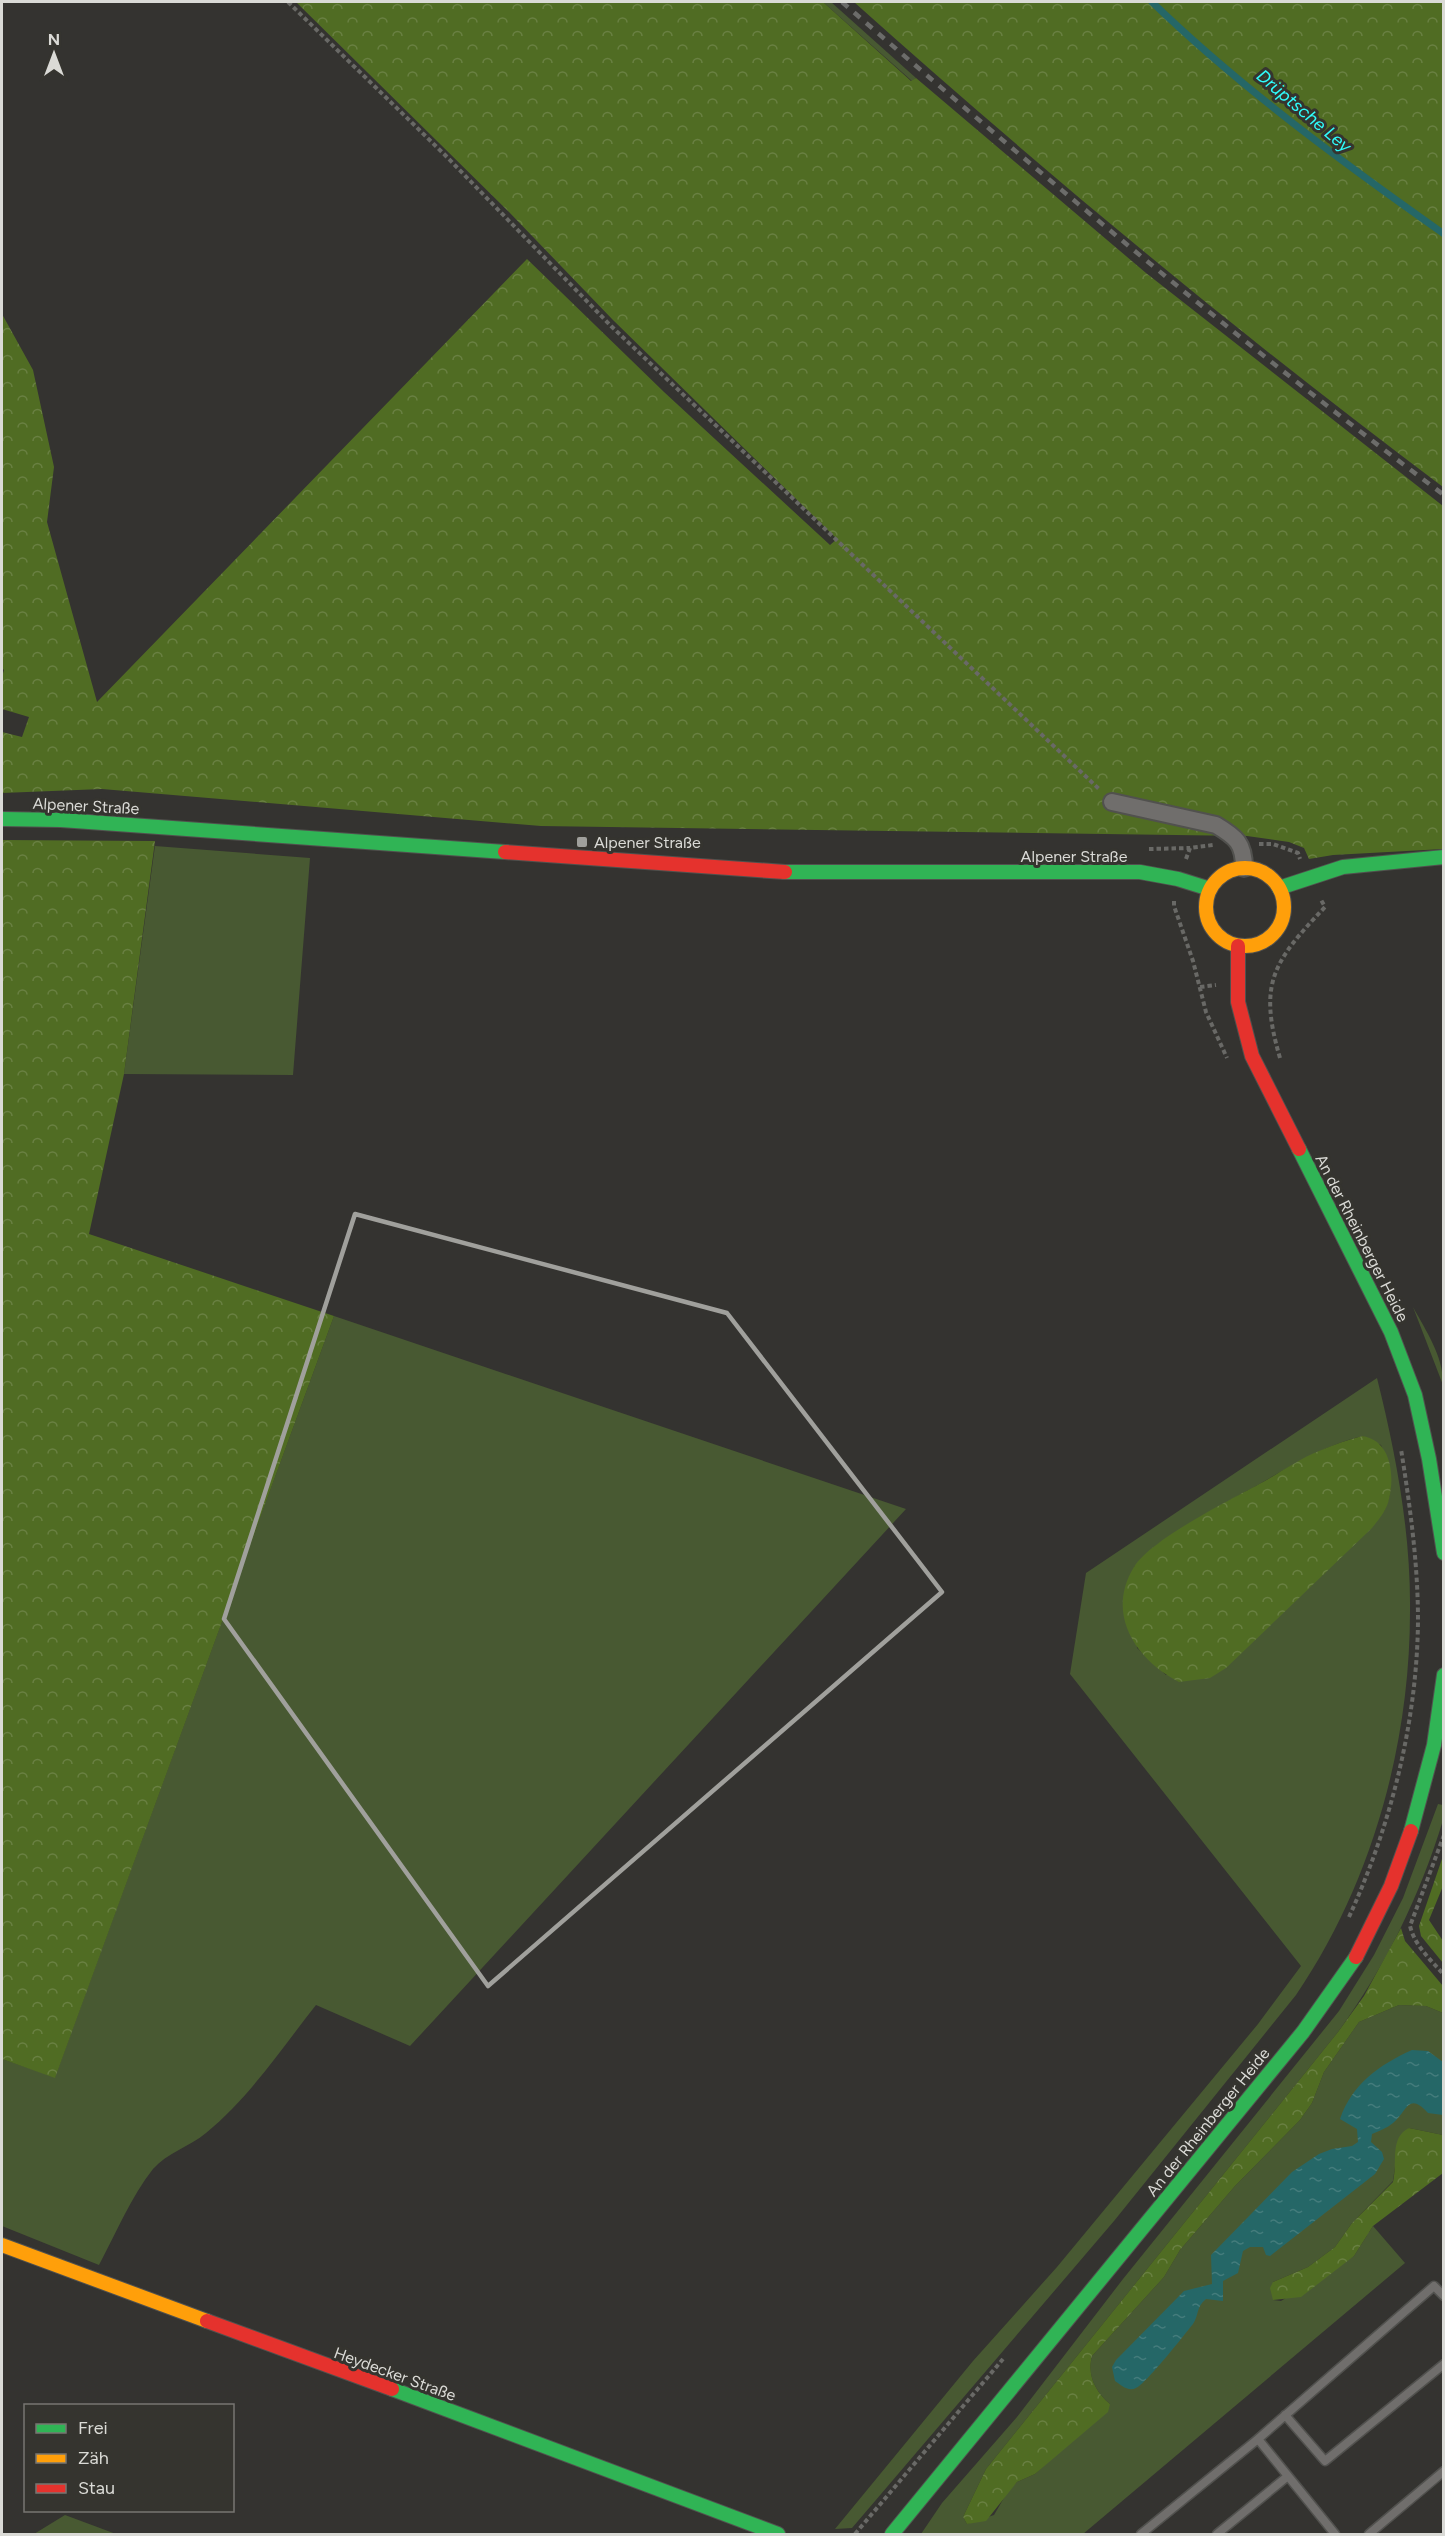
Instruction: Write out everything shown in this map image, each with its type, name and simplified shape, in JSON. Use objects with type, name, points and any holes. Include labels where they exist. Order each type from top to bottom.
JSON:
[{"type":"street","points":[[1113,802],[1216,825],[1230,833],[1239,843],[1244,852],[1244,868]]},
{"type":"street","name":"Alpener Straße","points":[[2,819],[73,821],[799,873],[1140,872],[1178,879],[1210,889]]},
{"type":"street","points":[[1279,888],[1309,877],[1371,862],[1443,857]]},
{"type":"street","points":[[1244,868],[1264,873],[1279,888],[1284,912],[1273,934],[1264,942],[1252,946],[1238,946],[1217,936],[1210,926],[1206,914],[1210,889],[1224,874],[1244,868]]},
{"type":"street","name":"An der Rheinberger Heide","points":[[1238,946],[1239,1011],[1252,1056],[1383,1316],[1415,1395],[1429,1459],[1443,1553]]},
{"type":"street","name":"An der Rheinberger Heide","points":[[892,2535],[1282,2058],[1330,1996],[1359,1951],[1389,1885],[1415,1814],[1441,1720],[1443,1675]]},
{"type":"street","name":"Heydecker Straße","points":[[2,2245],[758,2525],[778,2535]]},
{"type":"lane","points":[[1141,2535],[1258,2439],[1434,2286],[1443,2296]]},
{"type":"lane","points":[[1285,2415],[1325,2461],[1443,2364]]},
{"type":"lane","points":[[1258,2439],[1335,2535]]},
{"type":"lane","points":[[1369,2535],[1443,2471]]},
{"type":"lane","points":[[1217,2535],[1288,2476]]},
{"type":"path","points":[[288,2],[445,155],[611,326],[1113,802]]},
{"type":"path","points":[[1228,1059],[1206,1012],[1193,961],[1174,906],[1178,879],[1190,848],[1239,843],[1273,844],[1298,854],[1325,908],[1295,939],[1270,981],[1270,1024],[1284,1070]]},
{"type":"path","points":[[1345,1925],[1380,1836],[1406,1738],[1414,1682],[1418,1620],[1416,1574],[1399,1438]]},
{"type":"path","points":[[1443,1835],[1410,1926],[1420,1948],[1443,1975]]},
{"type":"path","points":[[855,2535],[1010,2350]]},
{"type":"highlighted area","points":[[355,1214],[727,1313],[942,1592],[488,1986],[224,1619]]},
{"type":"green space","points":[[296,2],[823,2],[911,81],[916,78],[1146,273],[1443,506],[1443,849],[1333,855],[1309,859],[1304,848],[1289,842],[1247,836],[541,826],[102,789],[2,793],[2,732],[22,737],[29,717],[2,709],[4,670],[2,668],[2,314],[33,370],[54,467],[47,522],[97,702],[527,259],[664,392],[830,545],[837,539],[613,320],[509,212]]},
{"type":"green space","points":[[823,2],[831,2],[916,78],[912,81]]},
{"type":"green space","points":[[854,2],[1443,2],[1443,487],[1218,312],[1070,190]]},
{"type":"green space","points":[[2,840],[155,841],[124,1074],[89,1234],[334,1316],[55,2078],[2,2059]]},
{"type":"green space","points":[[155,846],[310,858],[293,1075],[124,1074]]},
{"type":"green space","points":[[1413,1307],[1441,1364],[1443,1385]]},
{"type":"green space","points":[[334,1316],[906,1509],[410,2046],[316,2005],[237,2104],[206,2133],[153,2169],[131,2203],[99,2265],[2,2226],[2,2059],[55,2077]]},
{"type":"green space","points":[[1377,1378],[1396,1465],[1405,1523],[1410,1582],[1408,1662],[1403,1713],[1394,1763],[1365,1861],[1345,1908],[1296,1995],[1114,2221],[852,2528],[835,2529],[973,2361],[1057,2267],[1258,2024],[1301,1966],[1070,1674],[1086,1573]],"holes":[[[1362,1436],[1381,1445],[1391,1485],[1384,1511],[1166,1675],[1137,1648],[1134,1567],[1159,1544],[1201,1517],[1331,1446]]]},
{"type":"green space","points":[[1362,1436],[1372,1439],[1385,1451],[1391,1470],[1391,1490],[1388,1503],[1372,1528],[1226,1668],[1210,1678],[1179,1682],[1150,1661],[1138,1648],[1124,1618],[1123,1602],[1126,1585],[1134,1567],[1143,1556],[1193,1520],[1297,1462],[1312,1454]]},
{"type":"green space","points":[[1438,1804],[1443,1805],[1443,1820],[1424,1876],[1400,1930],[1355,2007],[1338,2032],[986,2469],[963,2517],[967,2524],[994,2515],[1008,2491],[1017,2482],[1035,2474],[1110,2404],[1100,2394],[1094,2382],[1091,2370],[1092,2356],[1164,2277],[1180,2250],[1235,2186],[1300,2120],[1312,2103],[1324,2072],[1359,2022],[1399,2005],[1426,2006],[1443,2013],[1443,2135],[1409,2128],[1396,2159],[1393,2181],[1352,2223],[1335,2247],[1308,2267],[1273,2282],[1273,2300],[1281,2301],[1354,2256],[1373,2226],[1405,2263],[1083,2534],[921,2534],[942,2503],[1017,2417],[1123,2279],[1339,2011],[1374,1955],[1403,1898]]},
{"type":"green space","points":[[1443,1856],[1443,1886],[1429,1920],[1443,1941],[1443,1963],[1421,1936],[1419,1926]]},
{"type":"green space","points":[[1401,1928],[1405,1941],[1443,1986],[1443,2013],[1426,2006],[1399,2005],[1359,2022],[1324,2072],[1312,2103],[1300,2120],[1235,2186],[1180,2250],[1164,2277],[1092,2356],[1092,2376],[1096,2388],[1110,2404],[1108,2412],[1035,2474],[1017,2482],[986,2521],[967,2524],[963,2517],[986,2469],[1338,2032],[1364,1996]]},
{"type":"green space","points":[[1409,2128],[1443,2135],[1443,2173],[1373,2226],[1354,2256],[1301,2297],[1273,2300],[1270,2288],[1273,2282],[1308,2267],[1335,2247],[1352,2223],[1393,2182],[1396,2144],[1403,2132]]},
{"type":"green space","points":[[65,2515],[116,2534],[34,2534]]},
{"type":"water","points":[[1412,2050],[1428,2051],[1443,2062],[1443,2115],[1428,2113],[1416,2104],[1412,2104],[1391,2125],[1372,2134],[1371,2142],[1382,2152],[1384,2159],[1375,2174],[1270,2256],[1266,2255],[1263,2247],[1250,2247],[1243,2251],[1238,2273],[1223,2281],[1223,2301],[1206,2299],[1203,2302],[1193,2324],[1148,2378],[1133,2389],[1125,2388],[1115,2381],[1112,2367],[1116,2360],[1184,2291],[1212,2284],[1211,2255],[1292,2172],[1319,2154],[1352,2146],[1358,2142],[1357,2129],[1340,2119],[1345,2107],[1368,2077],[1389,2062]]},
{"type":"waterway","name":"Drüptsche Ley","points":[[1152,2],[1186,34],[1293,123],[1444,234]]},
{"type":"railway","points":[[842,2],[1138,254],[1289,376],[1444,495]]},
{"type":"traffic: fast","points":[[2,819],[61,820],[505,852]]},
{"type":"traffic: fast","points":[[1279,888],[1343,867],[1444,857]]},
{"type":"traffic: fast","points":[[785,872],[1140,872],[1178,879],[1210,889]]},
{"type":"traffic: fast","points":[[1299,1149],[1391,1332],[1415,1395],[1429,1459],[1444,1553]]},
{"type":"traffic: fast","points":[[1411,1831],[1434,1745],[1444,1675]]},
{"type":"traffic: fast","points":[[892,2534],[1303,2032],[1356,1957]]},
{"type":"traffic: fast","points":[[392,2389],[778,2534]]},
{"type":"traffic: slow","points":[[1245,868],[1260,871],[1273,879],[1281,892],[1284,907],[1281,922],[1273,935],[1260,943],[1245,946],[1230,943],[1217,935],[1209,922],[1206,907],[1209,892],[1217,879],[1230,871],[1245,868]]},
{"type":"traffic: slow","points":[[2,2245],[207,2321]]},
{"type":"traffic: jam","points":[[505,852],[785,872]]},
{"type":"traffic: jam","points":[[1238,946],[1238,1002],[1252,1056],[1299,1149]]},
{"type":"traffic: jam","points":[[1356,1957],[1391,1886],[1411,1831]]},
{"type":"traffic: jam","points":[[207,2321],[392,2389]]},
{"type":"place","name":"Alpener Straße","points":[[582,842]]}]
